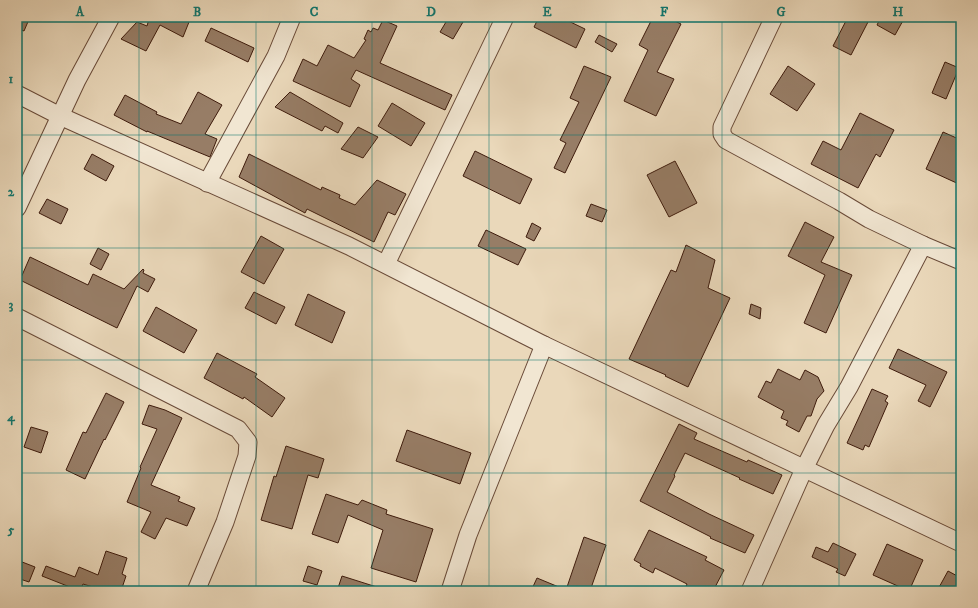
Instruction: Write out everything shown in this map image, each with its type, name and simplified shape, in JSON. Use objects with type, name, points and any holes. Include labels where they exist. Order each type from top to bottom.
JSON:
[{"type":"street","points":[[17,208],[77,80],[111,17]]},
{"type":"street","points":[[207,183],[276,56],[292,17]]},
{"type":"street","points":[[386,264],[505,17]]},
{"type":"street","points":[[774,17],[722,128],[722,134],[726,140],[869,219],[923,245],[961,261]]},
{"type":"street","points":[[17,94],[60,116],[349,246],[544,345],[961,543]]},
{"type":"street","points":[[750,591],[804,469],[826,425],[849,387],[923,245]]},
{"type":"street","points":[[17,317],[238,429],[248,442],[247,456],[225,522],[196,591]]},
{"type":"street","points":[[450,591],[468,535],[544,345]]},
{"type":"building","points":[[17,17],[30,17],[24,31],[17,28]]},
{"type":"building","points":[[145,17],[191,17],[183,37],[160,25],[146,51],[121,39],[137,22],[147,26],[149,19]]},
{"type":"building","points":[[449,17],[455,17],[463,22],[453,39],[440,32]]},
{"type":"building","points":[[539,17],[560,17],[585,29],[576,48],[534,27]]},
{"type":"building","points":[[653,17],[667,17],[681,24],[657,72],[674,79],[656,116],[624,101],[648,50],[639,45]]},
{"type":"building","points":[[848,17],[858,17],[868,22],[851,55],[833,46]]},
{"type":"building","points":[[881,17],[905,17],[895,35],[877,25]]},
{"type":"building","points":[[383,20],[397,26],[380,63],[452,95],[445,110],[356,70],[351,79],[360,85],[350,107],[293,81],[303,59],[317,66],[328,45],[354,58],[366,40],[364,39],[368,30],[371,32],[373,28],[378,30]]},
{"type":"building","points":[[211,28],[254,48],[248,62],[205,41]]},
{"type":"building","points":[[599,35],[617,44],[612,52],[595,42]]},
{"type":"building","points":[[945,62],[959,68],[946,99],[932,93]]},
{"type":"building","points":[[584,66],[611,77],[565,173],[554,168],[566,143],[560,140],[579,102],[570,98]]},
{"type":"building","points":[[788,66],[815,84],[797,111],[770,94]]},
{"type":"building","points":[[198,92],[222,105],[205,134],[217,139],[210,157],[147,132],[114,115],[125,95],[157,112],[156,114],[181,124]]},
{"type":"building","points":[[290,92],[343,123],[338,133],[325,126],[322,131],[275,107]]},
{"type":"building","points":[[392,103],[425,123],[411,146],[378,126]]},
{"type":"building","points":[[860,113],[894,130],[880,157],[876,154],[858,188],[811,164],[823,141],[841,150]]},
{"type":"building","points":[[358,127],[378,137],[363,158],[341,149]]},
{"type":"building","points":[[943,132],[961,140],[961,185],[926,169]]},
{"type":"building","points":[[475,151],[532,179],[520,204],[463,176]]},
{"type":"building","points":[[92,154],[114,166],[106,181],[84,169]]},
{"type":"building","points":[[249,154],[321,190],[322,187],[340,195],[339,198],[355,205],[377,180],[406,194],[395,215],[388,212],[374,242],[307,209],[305,213],[239,177]]},
{"type":"building","points":[[675,161],[697,203],[669,217],[647,175]]},
{"type":"building","points":[[47,199],[68,209],[61,224],[39,213]]},
{"type":"building","points":[[591,204],[607,210],[602,222],[586,216]]},
{"type":"building","points":[[805,222],[834,237],[821,262],[852,275],[826,333],[804,323],[825,275],[788,256]]},
{"type":"building","points":[[532,223],[541,228],[534,241],[526,237]]},
{"type":"building","points":[[486,230],[526,249],[518,265],[478,246]]},
{"type":"building","points":[[261,236],[284,249],[264,284],[241,272]]},
{"type":"building","points":[[686,245],[715,260],[708,288],[730,298],[688,387],[665,376],[666,375],[629,359],[671,270],[676,272]]},
{"type":"building","points":[[98,248],[109,254],[101,270],[90,264]]},
{"type":"building","points":[[30,257],[88,285],[93,274],[124,289],[143,269],[143,273],[155,279],[148,292],[137,286],[117,328],[20,280]]},
{"type":"building","points":[[254,292],[285,307],[276,324],[245,308]]},
{"type":"building","points":[[308,294],[345,312],[332,343],[295,325]]},
{"type":"building","points":[[751,304],[761,308],[760,319],[749,314]]},
{"type":"building","points":[[156,307],[197,330],[184,353],[143,331]]},
{"type":"building","points":[[898,349],[947,372],[930,407],[918,401],[926,385],[889,368]]},
{"type":"building","points":[[217,353],[257,374],[255,377],[285,398],[272,417],[244,397],[243,399],[204,378]]},
{"type":"building","points":[[778,369],[800,380],[805,370],[818,377],[824,391],[817,399],[811,416],[807,416],[799,432],[786,425],[788,421],[781,418],[784,411],[758,397],[766,381],[771,383]]},
{"type":"building","points":[[872,389],[888,396],[885,401],[888,403],[869,447],[865,445],[863,450],[847,443]]},
{"type":"building","points":[[106,393],[124,402],[85,479],[66,470],[83,432],[86,433]]},
{"type":"building","points":[[149,405],[165,410],[182,418],[151,485],[180,497],[178,501],[195,508],[187,526],[166,518],[155,539],[141,532],[151,512],[127,502],[141,468],[140,467],[157,429],[142,424]]},
{"type":"building","points":[[679,424],[697,433],[694,439],[747,462],[748,460],[782,475],[773,494],[685,453],[674,475],[675,476],[667,492],[754,535],[745,553],[710,538],[711,537],[640,501]]},
{"type":"building","points":[[31,427],[48,432],[41,453],[24,447]]},
{"type":"building","points":[[407,430],[471,453],[460,484],[396,461]]},
{"type":"building","points":[[286,446],[324,459],[318,478],[308,475],[292,529],[261,520],[274,476],[276,477]]},
{"type":"building","points":[[326,494],[358,505],[362,500],[387,510],[386,514],[433,529],[416,582],[371,568],[383,530],[348,515],[338,543],[312,534]]},
{"type":"building","points":[[649,530],[707,557],[705,560],[724,570],[713,591],[684,591],[687,584],[655,568],[653,573],[640,566],[641,564],[634,560]]},
{"type":"building","points":[[584,537],[606,545],[590,591],[531,591],[537,578],[566,590]]},
{"type":"building","points":[[833,543],[856,554],[845,576],[836,572],[838,569],[812,557],[816,547],[828,552]]},
{"type":"building","points":[[887,544],[923,560],[909,591],[873,575]]},
{"type":"building","points":[[106,551],[127,558],[122,574],[126,576],[121,591],[106,591],[83,584],[80,591],[42,576],[46,566],[75,577],[79,567],[98,575]]},
{"type":"building","points":[[17,560],[35,567],[29,582],[17,578]]},
{"type":"building","points":[[308,566],[322,571],[317,585],[303,581]]},
{"type":"building","points":[[948,571],[961,578],[961,591],[937,591]]},
{"type":"building","points":[[342,576],[383,589],[383,591],[337,591]]}]
